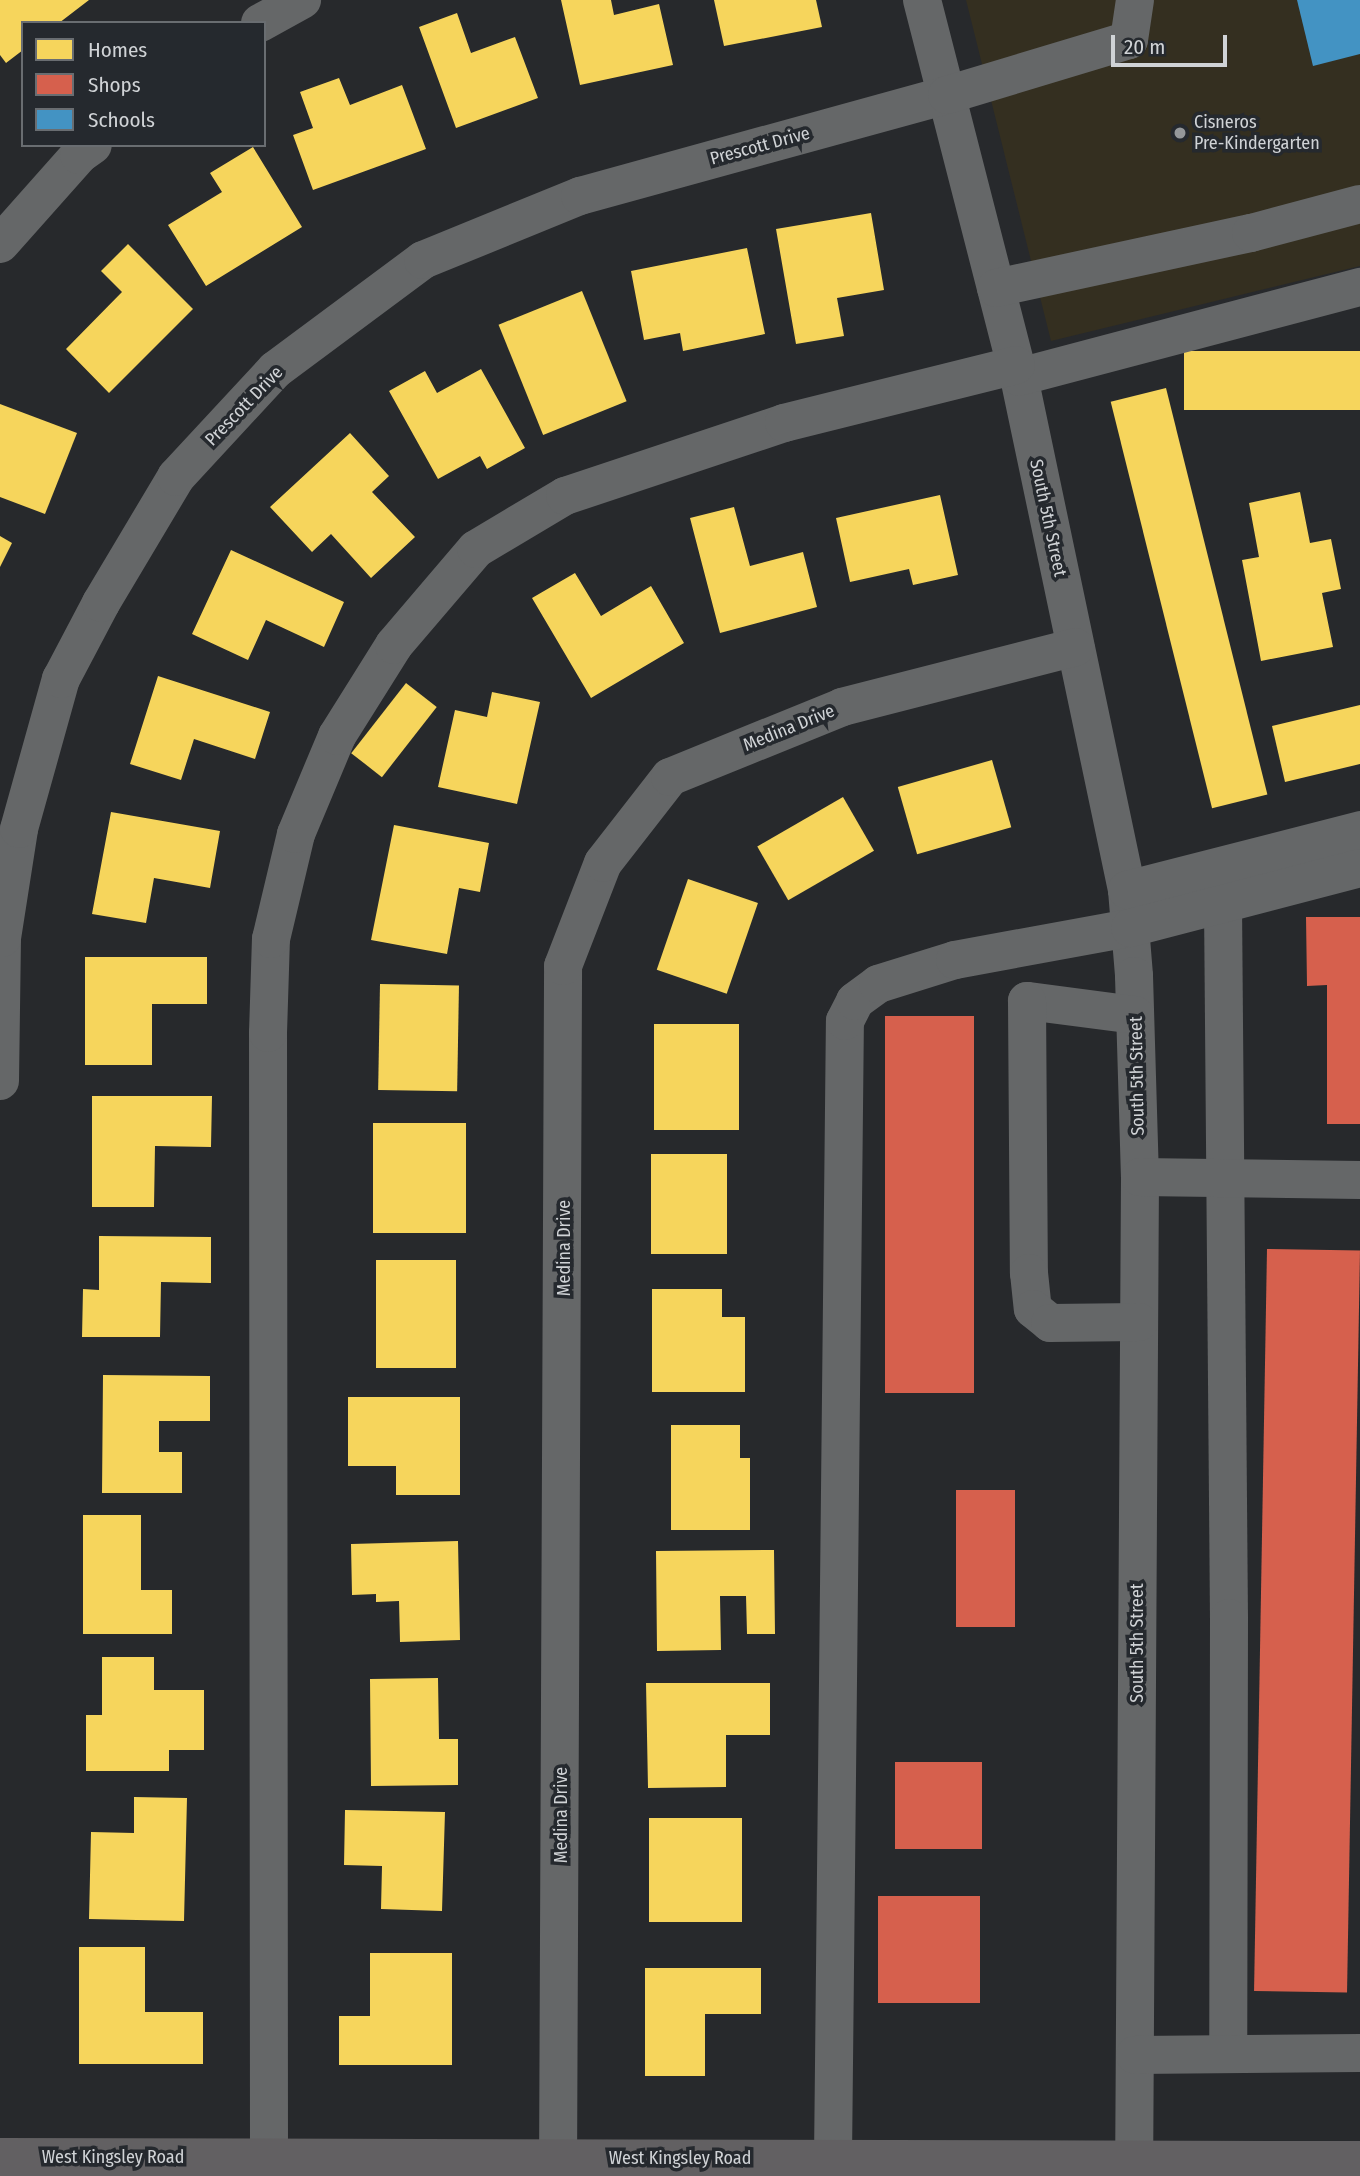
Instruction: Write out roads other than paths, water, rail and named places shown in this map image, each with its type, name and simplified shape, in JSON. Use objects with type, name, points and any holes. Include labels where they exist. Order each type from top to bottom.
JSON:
[{"type":"main road","name":"West Kingsley Road","points":[[0,2157],[167,2167],[269,2158],[558,2167],[833,2158],[1134,2167],[1360,2160]]},
{"type":"street","points":[[264,21],[302,0]]},
{"type":"street","name":"South 5th Street","points":[[922,0],[1018,371],[1127,890],[1135,1014],[1140,1177],[1134,2167]]},
{"type":"street","name":"Prescott Drive","points":[[0,1081],[2,938],[19,829],[61,679],[101,603],[176,477],[275,370],[423,260],[580,196],[947,95],[1129,40],[1135,0]]},
{"type":"street","points":[[0,244],[79,155],[90,147]]},
{"type":"street","points":[[996,288],[1251,233],[1360,204]]},
{"type":"street","points":[[269,2158],[268,1032],[271,939],[296,834],[337,736],[394,645],[475,549],[565,496],[784,423],[1018,371],[1360,287]]},
{"type":"street","name":"Medina Drive","points":[[558,2167],[564,966],[603,863],[670,777],[842,706],[1074,647]]},
{"type":"street","points":[[1127,890],[1360,830]]},
{"type":"street","points":[[833,2158],[845,1021],[855,1001],[878,984],[955,960],[1130,928],[1360,868]]},
{"type":"street","points":[[1223,904],[1229,1618],[1228,2054]]},
{"type":"street","points":[[1135,1014],[1027,1001],[1029,1259],[1033,1309],[1050,1322],[1139,1322]]},
{"type":"street","points":[[1140,1177],[1360,1180]]},
{"type":"street","points":[[1135,2055],[1360,2053]]},
{"type":"place","name":"Cisneros Pre-Kindergarten","points":[[1180,133]]}]
